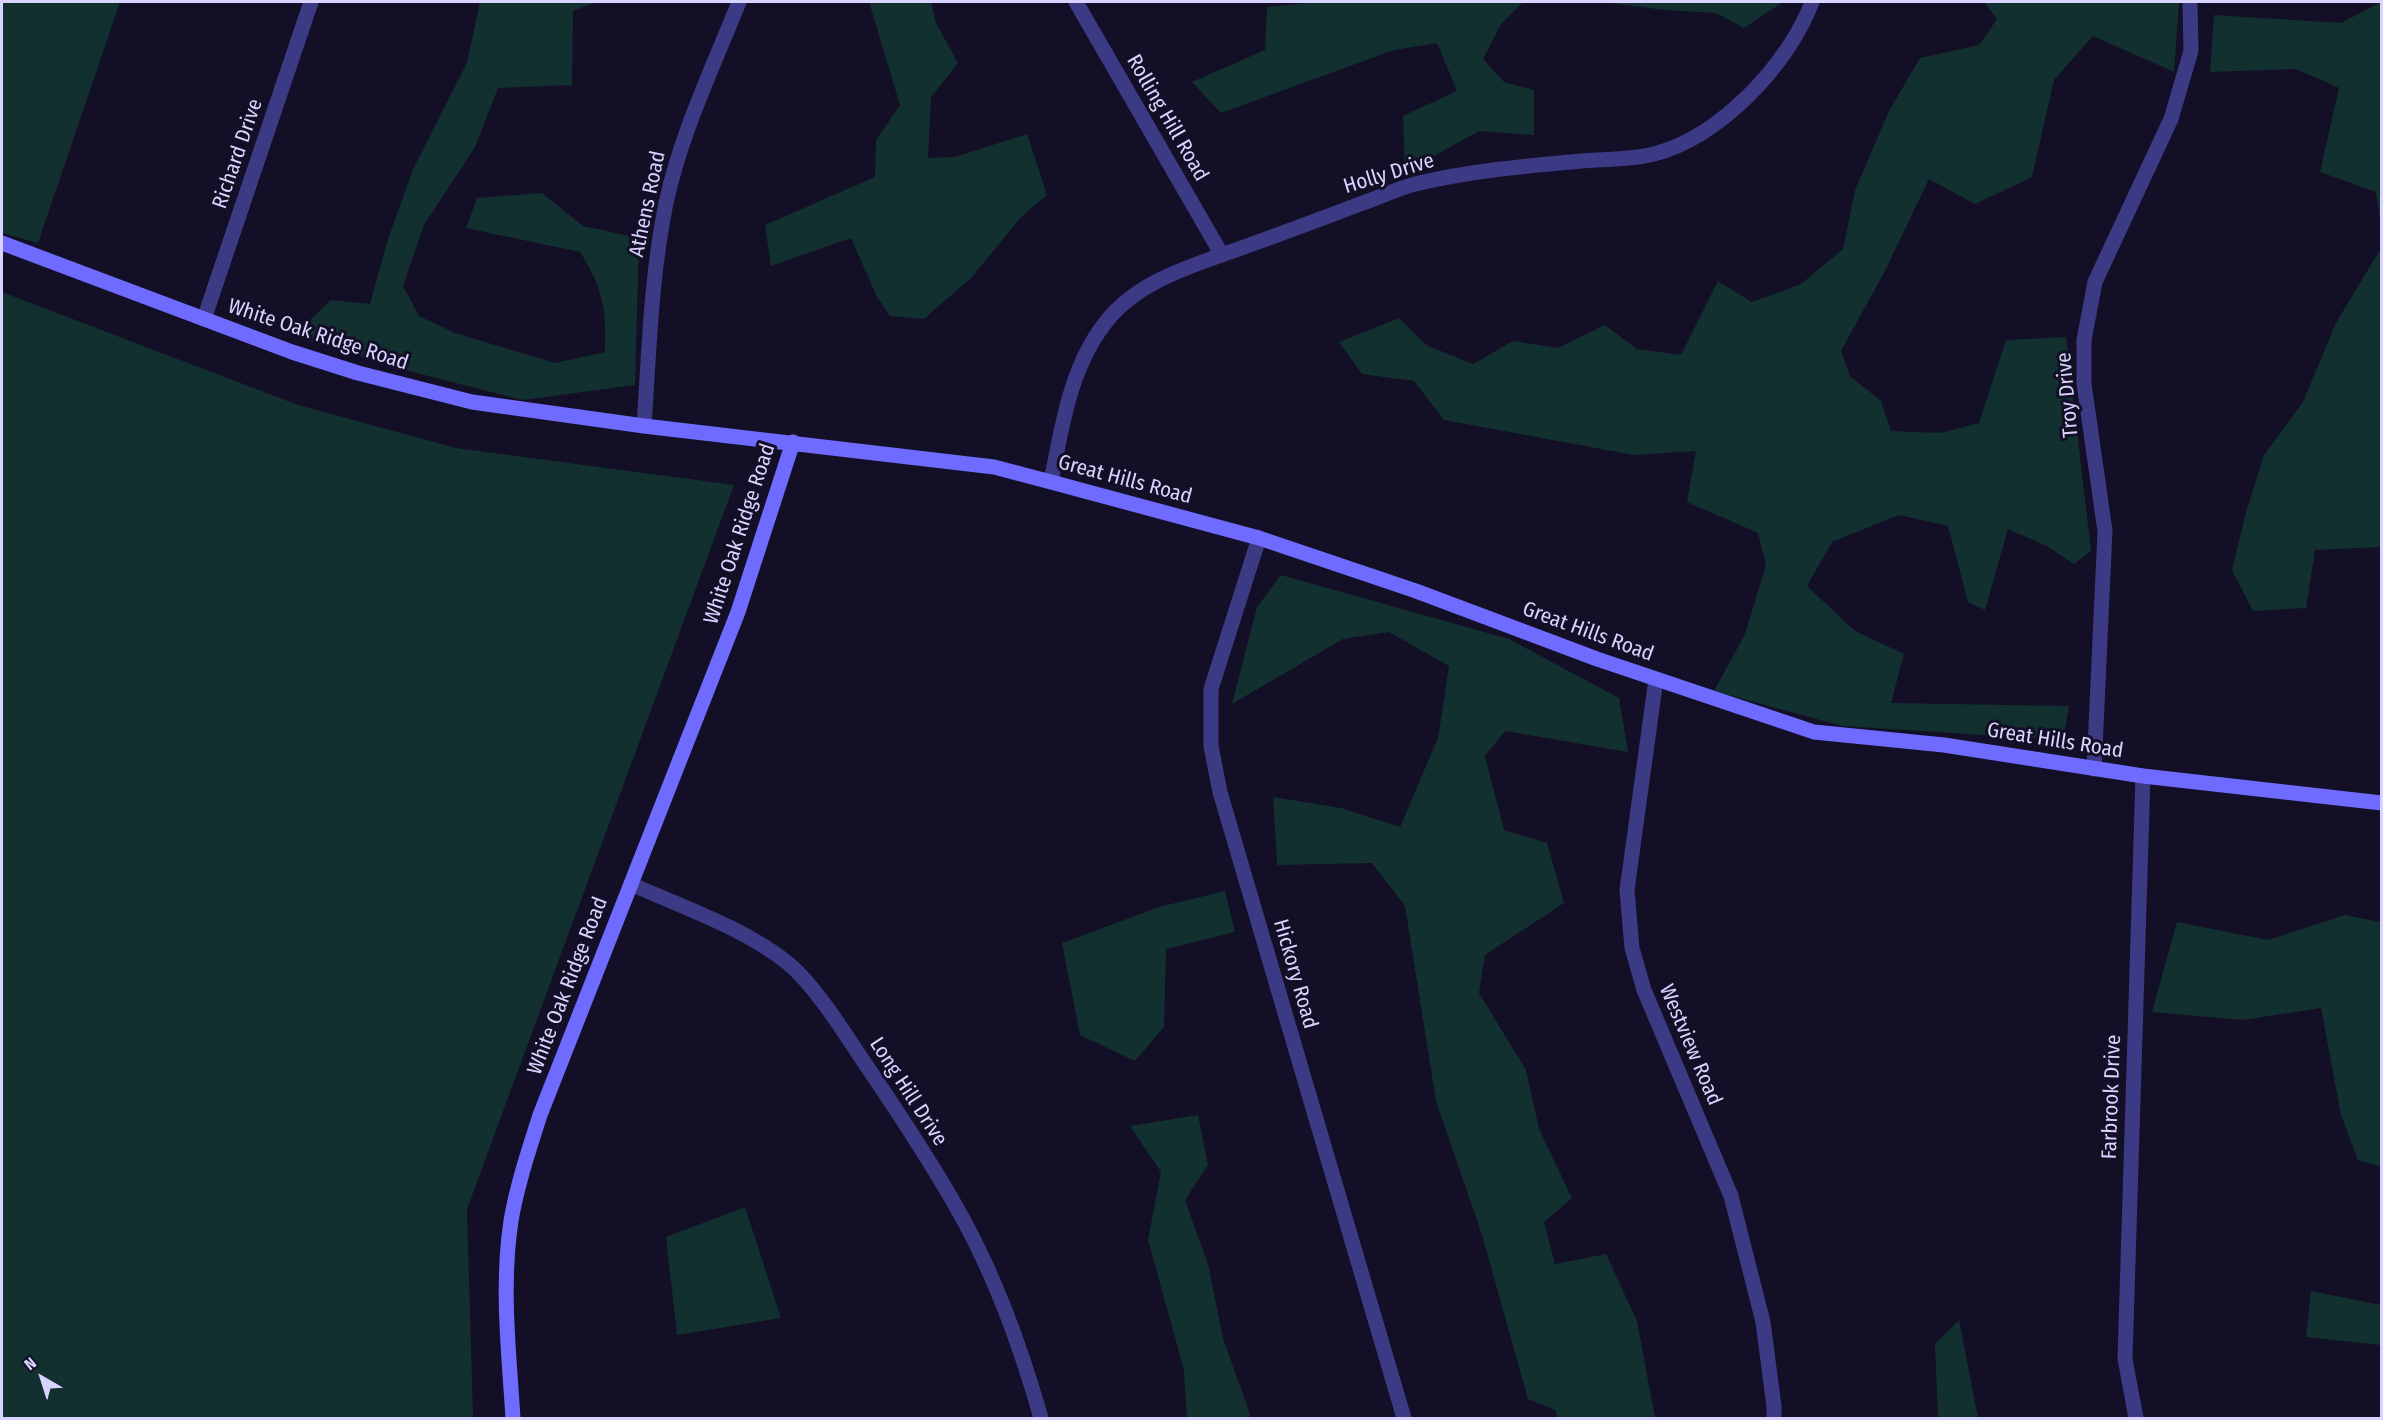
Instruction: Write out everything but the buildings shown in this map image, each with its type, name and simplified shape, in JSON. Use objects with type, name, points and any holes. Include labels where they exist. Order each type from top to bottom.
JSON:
[{"type":"street","name":"Richard Drive","points":[[204,319],[311,2]]},
{"type":"street","name":"Athens Road","points":[[644,426],[658,246],[666,202],[683,141],[739,2]]},
{"type":"street","name":"Rolling Hill Road","points":[[1076,2],[1222,255]]},
{"type":"street","name":"Holly Drive","points":[[1051,482],[1065,410],[1075,382],[1092,345],[1110,317],[1132,296],[1172,274],[1413,185],[1478,172],[1654,154],[1697,137],[1750,94],[1779,62],[1805,19],[1812,2]]},
{"type":"street","name":"Troy Drive","points":[[2094,769],[2105,531],[2084,384],[2084,340],[2095,282],[2171,119],[2191,51],[2190,2]]},
{"type":"street","name":"White Oak Ridge Road","points":[[2,243],[303,355],[429,392],[515,410],[793,442],[738,612],[540,1115],[518,1189],[511,1223],[507,1264],[513,1419]]},
{"type":"street","name":"Great Hills Road","points":[[793,442],[994,467],[1259,538],[1416,591],[1597,659],[1814,732],[1944,746],[2143,776],[2382,803]]},
{"type":"street","name":"Hickory Road","points":[[1259,538],[1211,689],[1211,746],[1220,792],[1404,1419]]},
{"type":"street","name":"Westview Road","points":[[1656,679],[1627,890],[1632,948],[1644,990],[1731,1196],[1763,1322],[1774,1419]]},
{"type":"street","name":"Farbrook Drive","points":[[2136,1419],[2125,1359],[2143,776]]},
{"type":"street","name":"Long Hill Drive","points":[[631,884],[767,948],[791,966],[831,1012],[910,1130],[964,1221],[994,1286],[1030,1380],[1041,1419]]},
{"type":"green space","points":[[2,2],[120,2],[38,243],[2,233]]},
{"type":"green space","points":[[480,2],[596,2],[573,11],[572,85],[498,88],[475,147],[424,225],[403,286],[419,316],[455,333],[555,363],[605,352],[602,300],[594,278],[580,252],[466,228],[477,198],[542,193],[583,226],[639,238],[635,385],[523,400],[420,374],[293,336],[331,300],[370,304],[388,239],[414,167],[467,63]]},
{"type":"green space","points":[[869,2],[931,2],[936,23],[958,63],[931,97],[928,158],[955,157],[1027,134],[1047,195],[1021,217],[972,277],[924,319],[890,316],[877,297],[851,238],[771,266],[765,225],[875,177],[876,140],[900,105]]},
{"type":"green space","points":[[1319,2],[1523,2],[1501,24],[1483,59],[1504,82],[1534,90],[1534,135],[1479,131],[1405,172],[1403,116],[1457,91],[1437,43],[1394,50],[1221,113],[1192,82],[1265,50],[1267,7]]},
{"type":"green space","points":[[1602,2],[1783,2],[1744,28],[1716,13],[1665,10]]},
{"type":"green space","points":[[1984,2],[2179,2],[2174,72],[2093,36],[2054,80],[2032,177],[1975,204],[1929,179],[1885,271],[1841,351],[1850,376],[1881,401],[1891,431],[1940,433],[1979,423],[2006,340],[2066,337],[2091,551],[2074,564],[2047,546],[2008,529],[1985,610],[1968,602],[1948,526],[1899,515],[1832,542],[1807,586],[1855,631],[1904,654],[1891,703],[2069,706],[2063,740],[1842,726],[1714,691],[1745,634],[1766,565],[1758,533],[1687,502],[1696,451],[1634,455],[1444,420],[1414,381],[1362,374],[1339,342],[1399,318],[1426,345],[1473,364],[1513,341],[1558,348],[1605,325],[1637,349],[1681,355],[1718,281],[1752,302],[1801,284],[1843,249],[1855,190],[1889,111],[1920,58],[1979,45],[1997,19]]},
{"type":"green space","points":[[2381,2],[2381,227],[2376,192],[2320,172],[2339,88],[2296,69],[2210,72],[2214,15],[2341,23]]},
{"type":"green space","points":[[2381,248],[2381,547],[2315,550],[2306,608],[2253,611],[2232,570],[2246,512],[2264,455],[2303,402],[2336,323]]},
{"type":"green space","points":[[2,292],[298,405],[456,448],[734,485],[467,1209],[473,1418],[2,1418]]},
{"type":"green space","points":[[1281,575],[1509,639],[1619,698],[1628,752],[1505,731],[1485,756],[1504,830],[1547,843],[1564,903],[1485,955],[1479,993],[1526,1070],[1539,1129],[1572,1198],[1544,1222],[1555,1264],[1606,1254],[1637,1321],[1655,1418],[1558,1418],[1555,1410],[1528,1399],[1482,1235],[1436,1101],[1405,906],[1372,863],[1277,865],[1273,797],[1341,808],[1400,827],[1438,738],[1449,666],[1389,632],[1343,639],[1232,704],[1257,607]]},
{"type":"green space","points":[[1225,891],[1235,932],[1166,949],[1164,1027],[1135,1061],[1080,1035],[1062,943],[1159,907]]},
{"type":"green space","points":[[2345,915],[2381,922],[2381,1167],[2358,1160],[2341,1115],[2321,1008],[2243,1020],[2152,1012],[2177,922],[2268,940]]},
{"type":"green space","points":[[1198,1115],[1208,1165],[1185,1200],[1208,1264],[1223,1338],[1250,1418],[1187,1418],[1184,1370],[1148,1240],[1161,1172],[1130,1126]]},
{"type":"green space","points":[[745,1207],[781,1318],[677,1335],[666,1237]]},
{"type":"green space","points":[[2311,1291],[2381,1305],[2381,1345],[2306,1337]]},
{"type":"green space","points":[[1959,1320],[1978,1418],[1938,1418],[1935,1344]]}]
